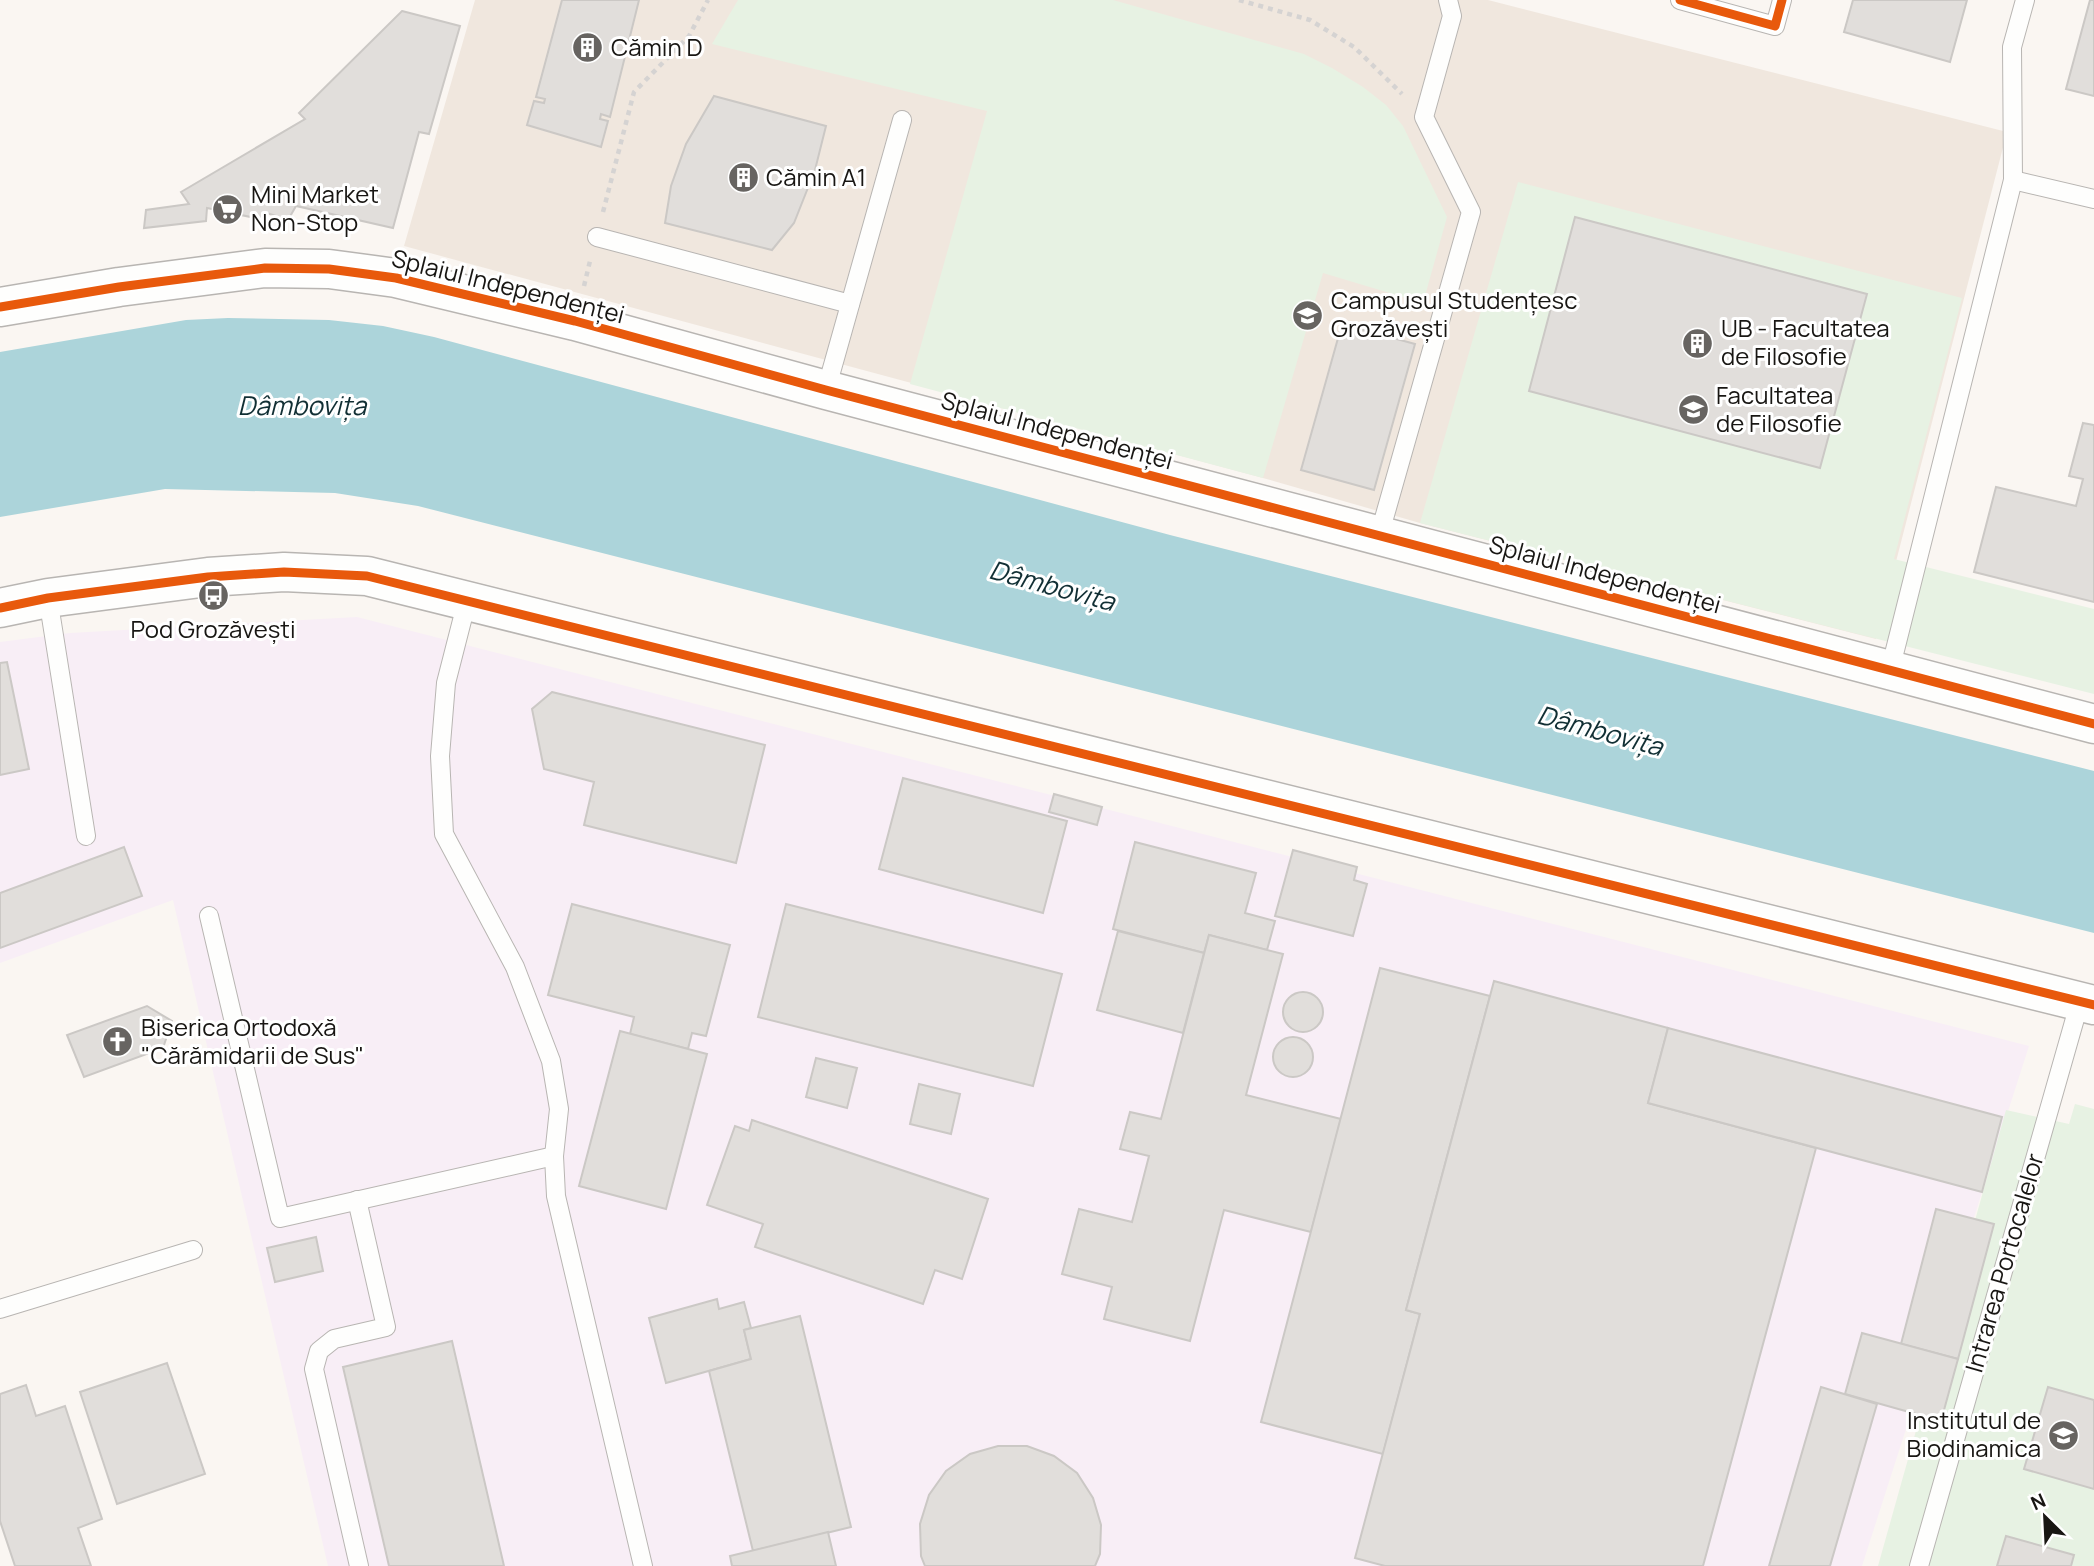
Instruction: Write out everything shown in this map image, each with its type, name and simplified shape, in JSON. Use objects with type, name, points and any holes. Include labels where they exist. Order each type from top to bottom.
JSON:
[{"type":"main road","name":"Splaiul Independenței","points":[[0,307],[265,268],[328,269],[396,278],[575,321],[826,390],[2094,724]]},
{"type":"main road","points":[[0,608],[48,597],[208,577],[284,572],[367,576],[2087,1003]]},
{"type":"lane","points":[[1379,536],[1471,212],[1424,117],[1452,16],[1448,0]]},
{"type":"lane","points":[[1680,0],[1775,26],[1782,0]]},
{"type":"lane","points":[[1890,670],[2013,180],[2012,47],[2025,0]]},
{"type":"lane","points":[[826,390],[902,120]]},
{"type":"lane","points":[[2013,180],[2094,200]]},
{"type":"lane","points":[[597,237],[850,304]]},
{"type":"lane","points":[[48,597],[86,836]]},
{"type":"lane","points":[[467,601],[446,683],[440,756],[444,834],[515,967],[551,1061],[559,1109],[554,1156],[556,1196],[643,1566]]},
{"type":"lane","points":[[209,916],[280,1218],[554,1156]]},
{"type":"lane","name":"Intrarea Portocalelor","points":[[1919,1566],[2087,1003]]},
{"type":"lane","points":[[357,1200],[387,1327],[334,1339],[319,1351],[314,1369],[359,1566]]},
{"type":"lane","points":[[0,1309],[193,1250]]},
{"type":"path","points":[[575,321],[634,92],[689,36],[708,0]]},
{"type":"path","points":[[1239,0],[1310,20],[1354,47],[1424,117]]},
{"type":"shaded area","name":"Campusul Studențesc Grozăvești","points":[[475,0],[1488,0],[2007,132],[1876,639],[1420,523],[1263,478],[404,246]]},
{"type":"shaded area","points":[[357,617],[2029,1046],[1862,1566],[328,1566],[173,900],[0,963],[0,642],[70,633]]},
{"type":"green space","points":[[738,0],[1113,0],[1304,54],[1363,87],[1386,105],[1403,126],[1447,217],[1423,303],[1323,273],[1263,478],[910,384],[987,111],[712,44]]},
{"type":"green space","name":"Facultatea de Filosofie","points":[[1518,182],[1962,298],[1894,559],[2094,609],[2094,694],[1420,523]]},
{"type":"green space","points":[[2075,1104],[2094,1109],[2094,1566],[1878,1566],[2006,1110],[2069,1124]]},
{"type":"water","name":"Dâmbovița","points":[[186,320],[329,320],[383,326],[434,337],[1170,535],[2094,771],[2094,933],[418,506],[335,493],[165,489],[0,517],[0,352]]},
{"type":"building","name":"Cămin D","points":[[562,0],[639,0],[610,117],[601,114],[600,119],[608,121],[601,147],[527,125],[534,101],[544,103],[545,99],[536,97]]},
{"type":"building","points":[[1853,0],[1967,0],[1950,62],[1844,32]]},
{"type":"building","points":[[2090,0],[2094,0],[2094,96],[2066,89]]},
{"type":"building","points":[[402,11],[460,26],[429,134],[419,132],[393,228],[296,206],[288,220],[267,213],[265,220],[207,208],[206,221],[144,228],[146,210],[189,204],[181,192],[305,119],[299,113]]},
{"type":"building","name":"Cămin A1","points":[[714,96],[826,126],[815,170],[794,223],[772,250],[665,223],[671,186],[686,144]]},
{"type":"building","name":"UB - Facultatea de Filosofie","points":[[1575,217],[1867,294],[1820,468],[1529,391]]},
{"type":"building","points":[[1342,324],[1415,344],[1374,490],[1301,470]]},
{"type":"building","points":[[2083,423],[2094,425],[2094,602],[1974,572],[1996,487],[2076,506],[2083,479],[2069,476]]},
{"type":"building","points":[[7,662],[29,769],[0,775],[0,663]]},
{"type":"building","points":[[552,692],[765,745],[736,863],[584,825],[594,782],[544,769],[532,709]]},
{"type":"building","points":[[903,778],[1067,821],[1043,913],[879,869]]},
{"type":"building","points":[[1054,794],[1102,807],[1097,825],[1049,812]]},
{"type":"building","points":[[1135,842],[1256,873],[1245,913],[1275,921],[1267,950],[1209,935],[1204,953],[1113,929]]},
{"type":"building","points":[[124,847],[142,896],[0,948],[0,893]]},
{"type":"building","points":[[1293,850],[1357,867],[1354,880],[1367,884],[1353,936],[1275,916]]},
{"type":"building","points":[[572,904],[730,945],[706,1036],[692,1033],[688,1049],[630,1034],[634,1017],[548,995]]},
{"type":"building","points":[[786,904],[1062,974],[1033,1086],[758,1017]]},
{"type":"building","points":[[1118,931],[1204,953],[1183,1033],[1097,1010]]},
{"type":"building","points":[[1209,935],[1283,954],[1246,1095],[1341,1119],[1311,1232],[1224,1210],[1190,1341],[1104,1319],[1112,1287],[1062,1274],[1079,1209],[1132,1222],[1149,1156],[1120,1149],[1130,1112],[1161,1119]]},
{"type":"building","points":[[1380,968],[1490,996],[1406,1310],[1420,1314],[1383,1454],[1261,1422]]},
{"type":"building","points":[[1494,981],[1668,1028],[1648,1103],[1816,1148],[1703,1566],[1385,1566],[1355,1558],[1420,1314],[1406,1310]]},
{"type":"building","points":[[1303,992],[1311,993],[1317,998],[1322,1004],[1322,1020],[1317,1026],[1311,1031],[1303,1032],[1295,1031],[1289,1026],[1284,1020],[1283,1012],[1284,1004],[1289,998],[1295,993]]},
{"type":"building","name":"Biserica Ortodoxă \"Cărămidarii de Sus\"","points":[[147,1006],[172,1021],[163,1048],[84,1077],[67,1035]]},
{"type":"building","points":[[1668,1028],[2002,1117],[1982,1192],[1648,1103]]},
{"type":"building","points":[[620,1031],[707,1054],[666,1209],[579,1186]]},
{"type":"building","points":[[1293,1037],[1301,1038],[1307,1043],[1312,1049],[1312,1065],[1307,1071],[1301,1076],[1293,1077],[1285,1076],[1279,1071],[1274,1065],[1273,1057],[1274,1049],[1279,1043],[1285,1038]]},
{"type":"building","points":[[816,1058],[857,1068],[847,1108],[806,1097]]},
{"type":"building","points":[[919,1084],[960,1094],[951,1134],[910,1124]]},
{"type":"building","points":[[752,1120],[988,1199],[962,1279],[935,1270],[923,1304],[755,1247],[763,1224],[707,1205],[735,1126],[749,1131]]},
{"type":"building","points":[[1936,1209],[1994,1224],[1958,1359],[1901,1344]]},
{"type":"building","points":[[316,1237],[323,1271],[275,1282],[267,1248]]},
{"type":"building","points":[[717,1299],[719,1309],[744,1302],[751,1328],[744,1330],[751,1359],[666,1383],[649,1318]]},
{"type":"building","points":[[800,1316],[851,1527],[753,1551],[709,1371],[751,1359],[744,1330]]},
{"type":"building","points":[[1862,1333],[1958,1359],[1941,1421],[1845,1394]]},
{"type":"building","points":[[452,1341],[504,1566],[389,1566],[343,1367]]},
{"type":"building","points":[[167,1363],[205,1474],[117,1504],[80,1392]]},
{"type":"building","points":[[26,1385],[36,1416],[65,1406],[102,1519],[78,1528],[91,1566],[15,1566],[0,1521],[0,1394]]},
{"type":"building","points":[[1821,1387],[1877,1404],[1830,1566],[1769,1566]]},
{"type":"building","name":"Institutul de Biodinamica","points":[[2048,1387],[2094,1400],[2094,1489],[2024,1469]]},
{"type":"building","points":[[998,1446],[1027,1446],[1054,1456],[1077,1473],[1093,1498],[1101,1525],[1100,1554],[1095,1566],[925,1566],[921,1556],[920,1524],[929,1495],[946,1471],[970,1454]]},
{"type":"building","points":[[828,1532],[836,1566],[732,1566],[730,1556]]},
{"type":"building","points":[[2006,1536],[2074,1555],[2071,1566],[1997,1566]]},
{"type":"cycle path","points":[[1680,0],[1775,26],[1782,0]]},
{"type":"cycle path","points":[[0,307],[119,287],[265,268],[329,269],[396,278],[575,321],[826,390],[2094,724]]},
{"type":"cycle path","points":[[0,608],[48,598],[208,577],[284,572],[367,576],[2094,1005]]},
{"type":"place","name":"Cămin D","points":[[588,48]]},
{"type":"place","name":"Cămin A1","points":[[743,178]]},
{"type":"place","name":"Mini Market Non-Stop","points":[[228,209]]},
{"type":"place","name":"Campusul Studențesc Grozăvești","points":[[1308,315]]},
{"type":"place","name":"UB - Facultatea de Filosofie","points":[[1698,343]]},
{"type":"place","name":"Facultatea de Filosofie","points":[[1693,410]]},
{"type":"place","name":"Pod Grozăvești","points":[[213,596]]},
{"type":"place","name":"Biserica Ortodoxă \"Cărămidarii de Sus\"","points":[[118,1042]]},
{"type":"place","name":"Institutul de Biodinamica","points":[[2064,1435]]}]
